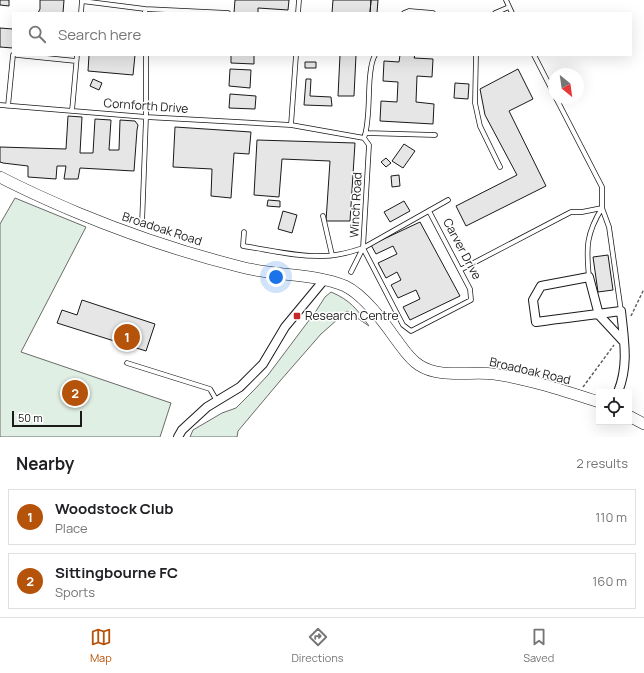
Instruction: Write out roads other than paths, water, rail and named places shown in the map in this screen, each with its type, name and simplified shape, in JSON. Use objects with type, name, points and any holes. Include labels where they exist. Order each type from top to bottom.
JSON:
[{"type":"street","name":"Broadoak Road","points":[[0,177],[43,198],[90,218],[164,245],[242,268],[324,280],[346,287],[366,303],[390,330],[411,358],[419,365],[431,371],[493,374],[596,401]]},
{"type":"street","points":[[619,389],[624,375],[625,356],[622,337],[621,311],[599,315],[588,315],[536,322],[532,300],[541,286],[590,277],[599,315],[622,337]]},
{"type":"street","points":[[178,437],[182,430],[207,407],[240,387],[263,364],[285,327],[324,280]]},
{"type":"street","points":[[632,418],[644,424]]},
{"type":"lane","points":[[81,12],[82,0],[145,11],[186,12]]},
{"type":"lane","points":[[298,12],[299,0]]},
{"type":"lane","points":[[506,0],[512,12]]},
{"type":"lane","points":[[497,12],[509,7]]},
{"type":"lane","points":[[406,12],[421,12]]},
{"type":"lane","points":[[8,106],[13,56]]},
{"type":"lane","points":[[26,56],[76,61]]},
{"type":"lane","points":[[72,111],[77,56]]},
{"type":"lane","points":[[142,224],[146,117],[146,56]]},
{"type":"lane","points":[[291,125],[296,56]]},
{"type":"lane","name":"Winch Road","points":[[351,272],[363,248],[369,145],[365,135],[372,60],[375,56]]},
{"type":"lane","points":[[476,56],[475,103],[478,118],[480,126],[500,166]]},
{"type":"lane","points":[[535,56],[548,82]]},
{"type":"lane","points":[[559,104],[602,187],[602,208],[610,233],[621,311]]},
{"type":"lane","name":"Cornforth Drive","points":[[0,105],[146,117],[291,125],[365,135],[435,136]]},
{"type":"lane","name":"Carver Drive","points":[[429,211],[470,289],[471,300],[411,331],[403,325],[363,248],[448,200]]},
{"type":"lane","points":[[460,270],[571,212],[582,212],[602,208]]},
{"type":"lane","points":[[590,277],[587,253],[590,232],[602,208]]},
{"type":"lane","points":[[323,216],[332,255]]},
{"type":"lane","points":[[244,232],[243,246],[296,254],[324,256],[363,248]]},
{"type":"lane","points":[[127,363],[210,389],[217,401]]},
{"type":"place","name":"Research Centre","points":[[297,316]]},
{"type":"place","name":"Woodstock Club","points":[[127,337]]},
{"type":"place","name":"Sittingbourne FC","points":[[75,393]]}]
